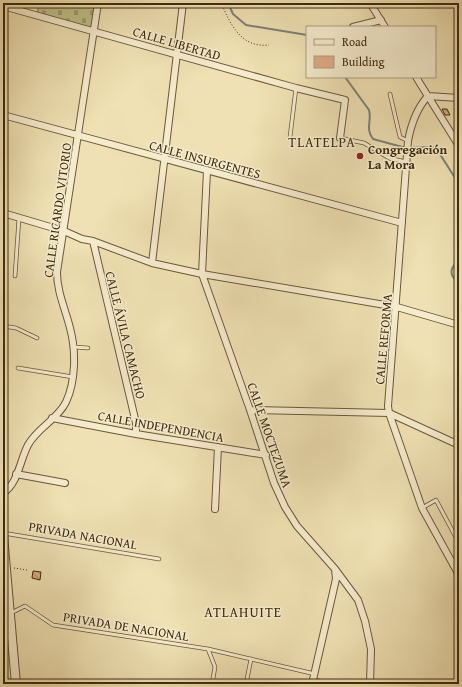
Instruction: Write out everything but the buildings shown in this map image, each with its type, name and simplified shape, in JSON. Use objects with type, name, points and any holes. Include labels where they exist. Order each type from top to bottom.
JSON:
[{"type":"street","name":"CALLE RICARDO VITORIO","points":[[3,493],[10,487],[28,445],[68,399],[73,377],[73,347],[70,328],[57,281],[98,3]]},
{"type":"street","points":[[152,263],[178,55],[182,3]]},
{"type":"street","points":[[370,3],[384,26]]},
{"type":"street","name":"CALLE LIBERTAD","points":[[3,6],[296,88],[345,100],[340,138]]},
{"type":"street","points":[[357,26],[381,20]]},
{"type":"street","points":[[417,78],[459,146]]},
{"type":"street","points":[[428,96],[459,98]]},
{"type":"street","name":"CALLE REFORMA","points":[[428,96],[421,103],[415,117],[406,152],[397,307],[388,406],[389,413],[422,508],[459,575]]},
{"type":"street","name":"CALLE INSURGENTES","points":[[3,115],[402,223]]},
{"type":"street","name":"CALLE MOCTEZUMA","points":[[208,171],[202,274],[266,455],[274,484],[285,507],[297,526],[335,569],[358,600],[365,621],[370,649],[370,684]]},
{"type":"street","points":[[3,213],[64,231],[82,239],[93,241],[152,263],[202,274],[397,307],[459,325]]},
{"type":"street","name":"CALLE ÁVILA CAMACHO","points":[[93,241],[136,422],[136,434]]},
{"type":"street","points":[[250,410],[389,413],[459,445]]},
{"type":"street","name":"CALLE INDEPENDENCIA","points":[[52,418],[136,434],[266,455]]},
{"type":"street","points":[[215,509],[218,447]]},
{"type":"street","points":[[16,474],[65,483]]},
{"type":"street","points":[[3,534],[16,684]]},
{"type":"street","points":[[323,684],[313,683],[336,579],[335,569]]},
{"type":"lane","points":[[290,137],[296,88]]},
{"type":"lane","points":[[390,94],[400,137],[408,141]]},
{"type":"lane","points":[[340,138],[364,143],[389,158],[406,162]]},
{"type":"lane","points":[[15,276],[19,218]]},
{"type":"lane","points":[[3,326],[16,328],[37,338]]},
{"type":"lane","points":[[73,347],[88,348]]},
{"type":"lane","points":[[18,368],[73,377]]},
{"type":"lane","points":[[422,508],[436,500],[459,543]]},
{"type":"lane","name":"PRIVADA NACIONAL","points":[[3,534],[159,559]]},
{"type":"lane","name":"PRIVADA DE NACIONAL","points":[[11,613],[25,606],[53,625],[208,649]]},
{"type":"lane","points":[[208,649],[315,674]]},
{"type":"lane","points":[[208,649],[215,666],[212,684]]},
{"type":"lane","points":[[246,684],[251,659]]},
{"type":"path","points":[[221,3],[234,29],[240,36],[257,46],[269,45]]},
{"type":"path","points":[[6,568],[27,570]]},
{"type":"green space","points":[[39,3],[98,3],[95,30],[37,15]]},
{"type":"waterway","points":[[228,3],[233,14],[246,25],[306,35]]},
{"type":"waterway","points":[[346,78],[369,110],[369,132],[373,139],[406,148],[436,148],[459,184]]},
{"type":"waterway","points":[[459,260],[452,269],[453,277],[459,283]]},
{"type":"place","name":"Congregación La Mora","points":[[360,156]]},
{"type":"district","name":"TLATELPA","points":[[322,142]]},
{"type":"district","name":"ATLAHUITE","points":[[243,612]]}]
